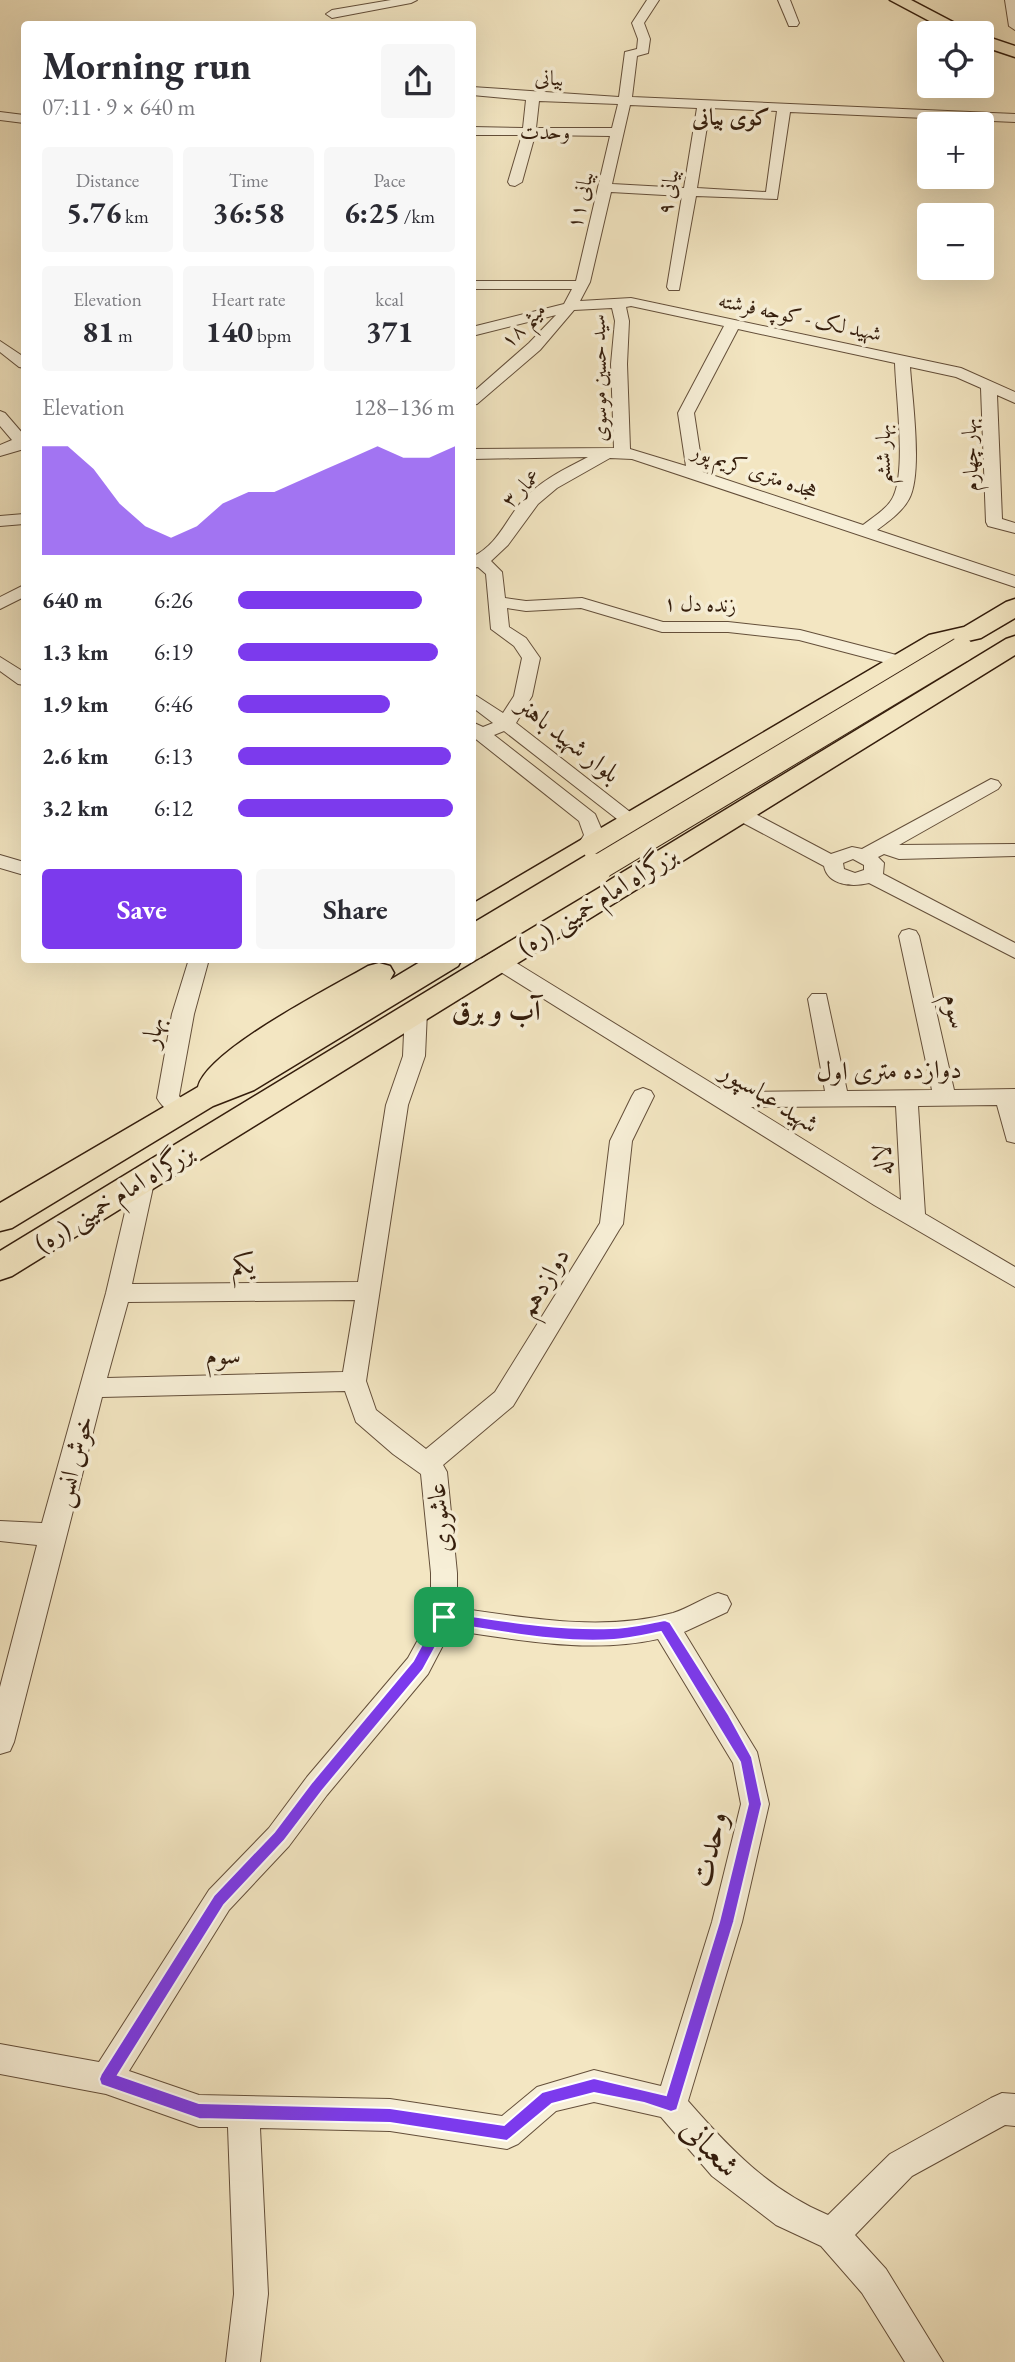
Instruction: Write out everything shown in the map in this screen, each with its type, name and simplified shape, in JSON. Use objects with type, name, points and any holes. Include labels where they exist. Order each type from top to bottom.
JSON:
[{"type":"highway","points":[[896,2],[919,21]]},
{"type":"highway","points":[[896,2],[938,21]]},
{"type":"highway","points":[[994,50],[1015,63]]},
{"type":"highway","name":"بزرگراه امام خمینی (ره)","points":[[476,941],[966,641],[1015,607]]},
{"type":"highway","name":"بزرگراه امام خمینی (ره)","points":[[481,913],[939,639],[966,641]]},
{"type":"highway","name":"بزرگراه امام خمینی (ره)","points":[[0,1267],[533,940],[651,856],[699,838],[1015,644]]},
{"type":"highway","points":[[651,856],[633,821],[657,822],[667,830],[699,838]]},
{"type":"highway","points":[[481,913],[490,915],[499,926],[533,940]]},
{"type":"highway","name":"بزرگراه امام خمینی (ره)","points":[[192,1104],[248,1051],[395,963]]},
{"type":"highway","name":"بزرگراه امام خمینی (ره)","points":[[0,1219],[192,1104],[251,1077],[440,963]]},
{"type":"street","points":[[328,1],[334,19],[411,0]]},
{"type":"street","name":"بیانی ۱۱","points":[[572,306],[582,285],[637,52],[644,39],[638,23],[653,0]]},
{"type":"street","points":[[784,0],[793,23]]},
{"type":"street","points":[[1011,0],[1015,26]]},
{"type":"street","name":"بیانی","points":[[476,91],[533,97],[1015,118]]},
{"type":"street","points":[[515,182],[530,132],[533,97]]},
{"type":"street","name":"بیانی ۹","points":[[674,287],[704,104]]},
{"type":"street","points":[[604,188],[772,196],[784,108]]},
{"type":"street","points":[[0,116],[21,119]]},
{"type":"street","name":"وحدت","points":[[476,131],[618,132]]},
{"type":"street","points":[[476,285],[582,285]]},
{"type":"street","name":"شهید لک - کوچه فرشته","points":[[476,331],[572,306],[618,302],[961,373],[1015,398]]},
{"type":"street","name":"سید حسین موسوی","points":[[615,453],[622,321],[618,302]]},
{"type":"street","name":"میثم ۱۸","points":[[476,397],[526,353],[572,306]]},
{"type":"street","points":[[695,473],[686,413],[733,324]]},
{"type":"street","points":[[0,345],[21,362]]},
{"type":"street","name":"بهار ششم","points":[[866,531],[904,495],[906,468],[902,360]]},
{"type":"street","points":[[0,363],[21,379]]},
{"type":"street","name":"بهار چهارم","points":[[989,386],[994,522],[1015,528]]},
{"type":"street","points":[[0,400],[21,435]]},
{"type":"street","points":[[0,416],[21,437]]},
{"type":"street","points":[[0,451],[21,441]]},
{"type":"street","points":[[0,460],[21,442]]},
{"type":"street","name":"هجده متری کریم پور","points":[[476,454],[615,453],[656,460],[1015,582]]},
{"type":"street","name":"عمار ۳","points":[[477,562],[501,543],[527,506],[561,478],[615,453]]},
{"type":"street","points":[[0,521],[21,519]]},
{"type":"street","points":[[477,562],[494,572],[500,629],[520,642],[531,658],[523,696],[506,724],[477,730]]},
{"type":"street","points":[[0,604],[21,592]]},
{"type":"street","name":"زنده دل ۱","points":[[497,602],[526,606],[582,603],[662,627],[728,627],[800,635],[902,662]]},
{"type":"street","points":[[0,662],[21,678]]},
{"type":"street","name":"بلوار شهید باهنر","points":[[476,701],[633,821]]},
{"type":"street","name":"بلوار شهید باهنر","points":[[477,730],[588,818],[594,835],[584,851]]},
{"type":"street","points":[[853,862],[991,785]]},
{"type":"street","points":[[746,809],[853,862],[1015,951]]},
{"type":"street","points":[[882,845],[899,853],[1015,850]]},
{"type":"street","points":[[0,861],[21,868]]},
{"type":"street","name":"سوم","points":[[909,936],[945,1098]]},
{"type":"street","name":"شهید عباسپور","points":[[498,961],[914,1218],[1013,1273]]},
{"type":"street","name":"بهار","points":[[192,1104],[167,1098],[183,1014],[198,963]]},
{"type":"street","points":[[819,999],[837,1099]]},
{"type":"street","name":"عاشوری","points":[[106,2079],[219,1900],[279,1837],[317,1786],[418,1665],[444,1617],[444,1573],[435,1472],[429,1463],[402,1447],[365,1415],[354,1381],[397,1105],[414,1056],[416,1011]]},
{"type":"street","name":"دوازدهم","points":[[429,1463],[504,1399],[611,1224],[621,1141],[643,1096]]},
{"type":"street","points":[[1010,1097],[1015,1135]]},
{"type":"street","name":"دوازده متری اول","points":[[721,1100],[1010,1097]]},
{"type":"street","name":"لاله","points":[[906,1098],[914,1218]]},
{"type":"street","name":"خوش انس","points":[[0,1740],[118,1293],[144,1178]]},
{"type":"street","name":"یکم","points":[[118,1293],[367,1291]]},
{"type":"street","name":"سوم","points":[[93,1388],[354,1381]]},
{"type":"street","points":[[2,1531],[52,1535]]},
{"type":"street","points":[[444,1617],[526,1629],[614,1634],[674,1624],[718,1604]]},
{"type":"street","name":"وحدت","points":[[665,1626],[724,1719],[747,1761],[755,1804],[727,1922],[671,2105]]},
{"type":"street","name":"شعبانی","points":[[0,2059],[106,2079],[199,2111],[390,2115],[507,2133],[548,2098],[594,2086],[644,2096],[671,2105],[723,2165],[787,2214],[832,2234],[874,2281],[908,2338],[926,2362]]},
{"type":"street","points":[[832,2234],[901,2165],[1002,2109],[1015,2110]]},
{"type":"street","points":[[243,2112],[251,2294],[243,2362]]},
{"type":"district","name":"کوی بیانی","points":[[731,117]]},
{"type":"district","name":"آب و برق","points":[[496,1010]]},
{"type":"route","points":[[444,1617],[526,1629],[588,1633],[614,1634],[665,1626],[724,1719],[747,1761],[755,1804],[727,1922],[671,2105],[644,2096],[594,2086],[548,2098],[507,2133],[390,2115],[199,2111],[106,2079],[219,1900],[279,1837],[317,1786],[418,1665],[444,1617]]}]
